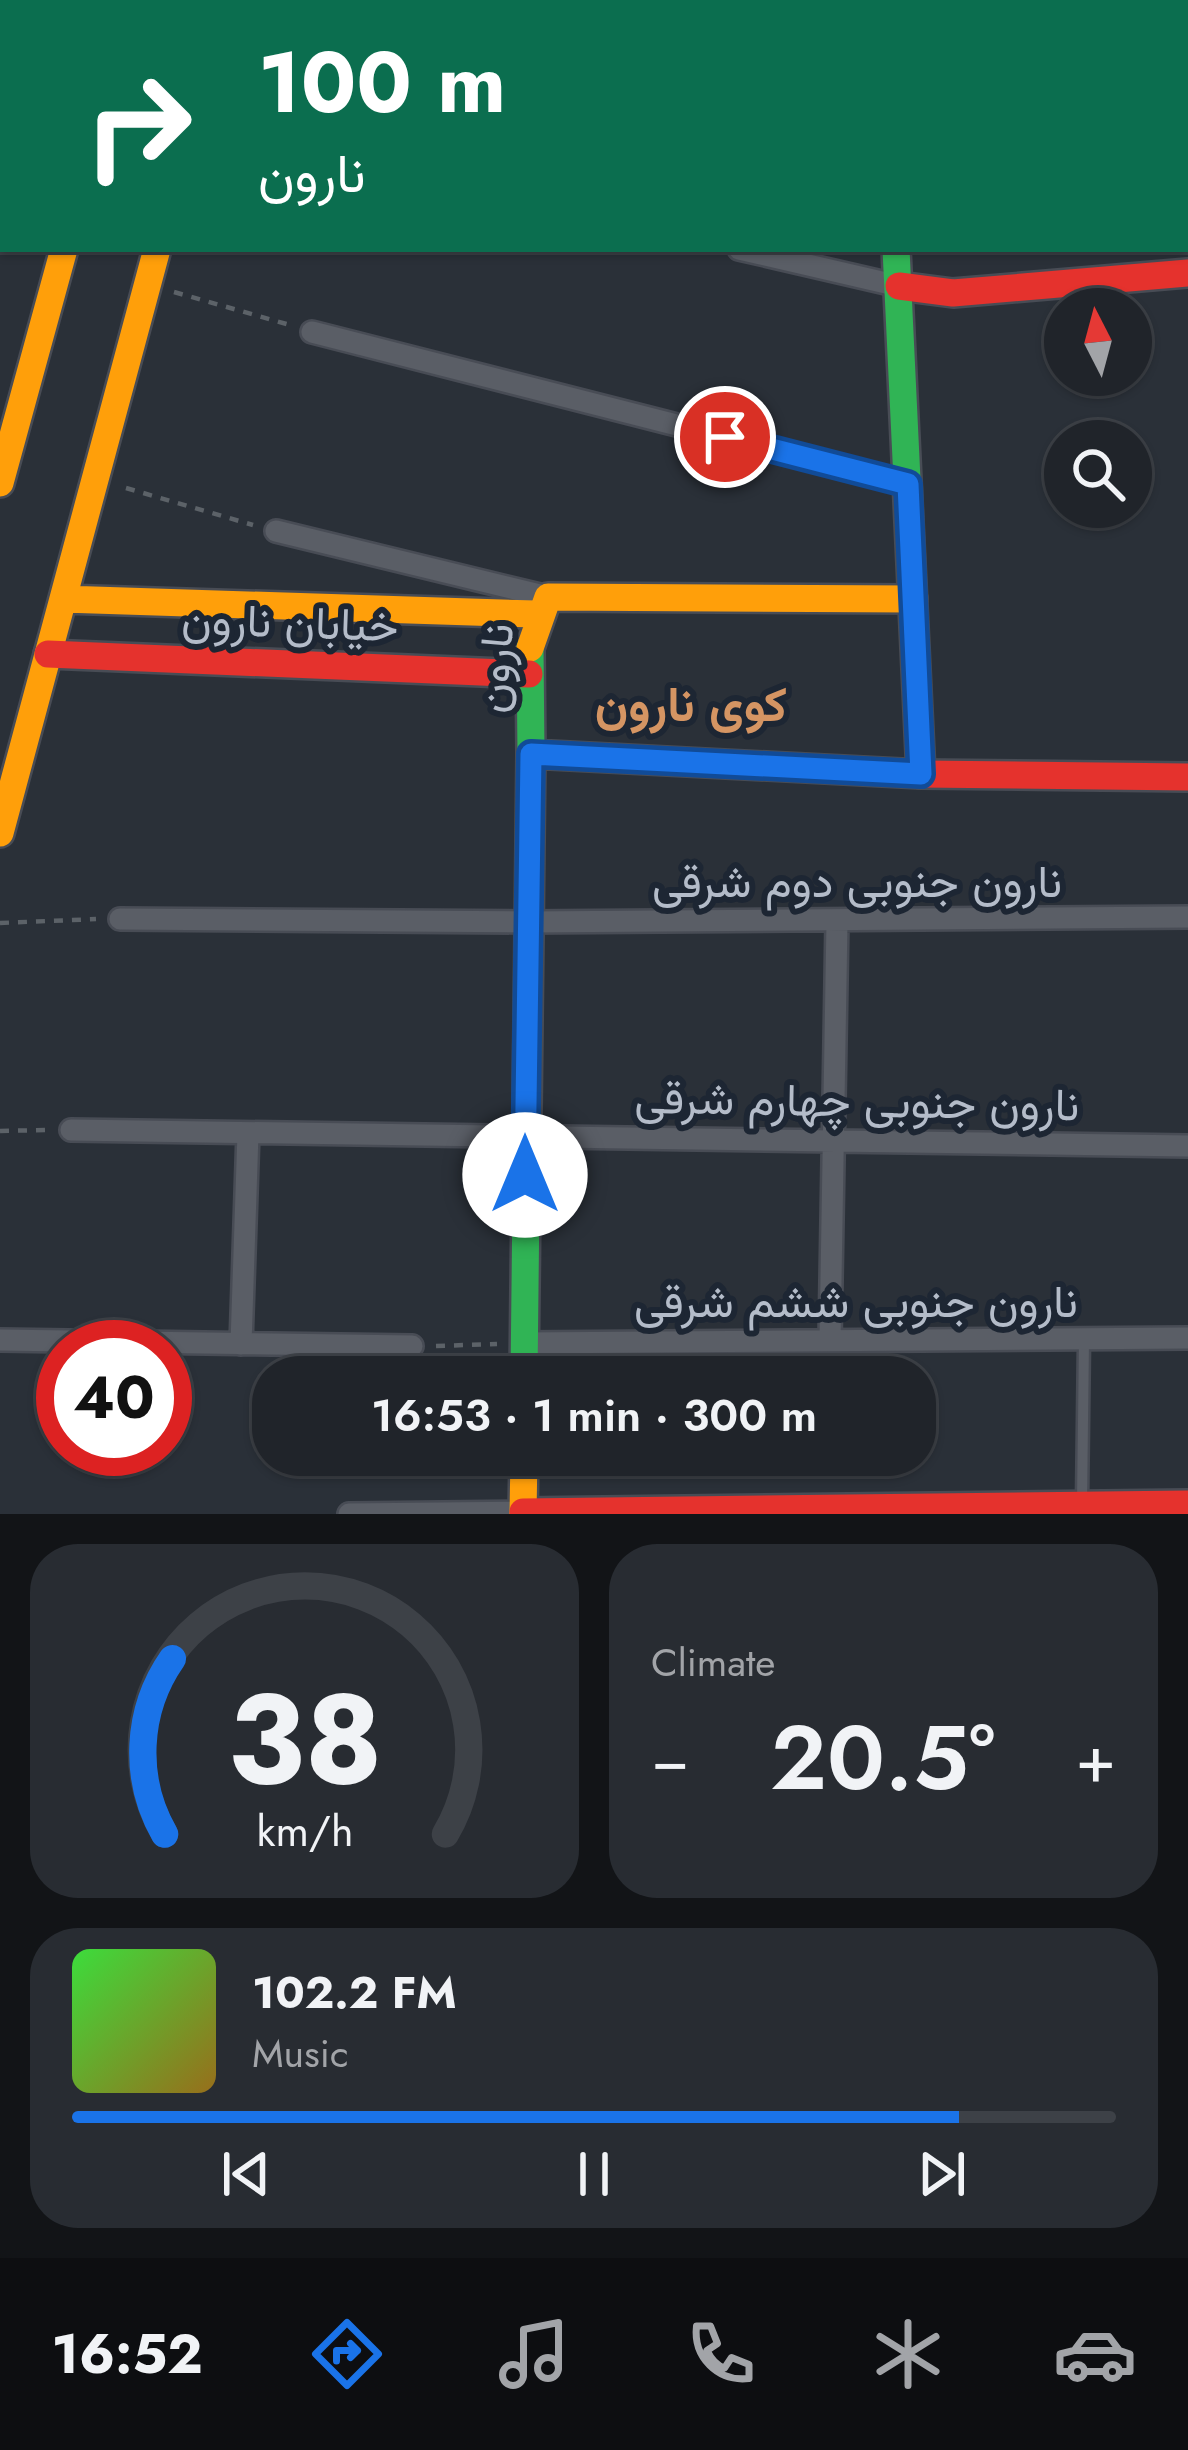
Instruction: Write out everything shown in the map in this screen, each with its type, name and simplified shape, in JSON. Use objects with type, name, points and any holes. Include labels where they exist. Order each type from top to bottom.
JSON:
[{"type":"street","points":[[0,483],[63,252]]},
{"type":"street","points":[[0,833],[157,252]]},
{"type":"street","points":[[752,252],[899,286],[952,292],[1188,273]]},
{"type":"street","points":[[896,252],[921,774]]},
{"type":"street","points":[[313,332],[908,484]]},
{"type":"street","points":[[276,531],[542,606]]},
{"type":"street","name":"خیابان نارون","points":[[63,599],[542,606]]},
{"type":"street","name":"نارون","points":[[913,599],[542,606],[529,674],[531,754],[921,774],[1188,777]]},
{"type":"street","name":"خیابان نارون","points":[[48,654],[529,674]]},
{"type":"street","points":[[524,1356],[531,754]]},
{"type":"street","name":"نارون جنوبی دوم شرقی","points":[[120,919],[527,922],[1188,917]]},
{"type":"street","points":[[830,1340],[837,921]]},
{"type":"street","name":"نارون جنوبی چهارم شرقی","points":[[71,1130],[1188,1146]]},
{"type":"street","points":[[241,1344],[248,1133]]},
{"type":"street","name":"نارون جنوبی ششم شرقی","points":[[524,1343],[1188,1338]]},
{"type":"street","points":[[0,1340],[412,1346]]},
{"type":"street","points":[[523,1513],[524,1476]]},
{"type":"street","points":[[349,1514],[1188,1504]]},
{"type":"lane","points":[[1082,1505],[1084,1339]]},
{"type":"path","points":[[148,285],[313,332]]},
{"type":"path","points":[[95,479],[276,531]]},
{"type":"path","points":[[0,923],[120,919]]},
{"type":"path","points":[[0,1131],[71,1130]]},
{"type":"path","points":[[412,1346],[524,1343]]},
{"type":"traffic: fast","points":[[530,648],[531,754],[921,774],[896,252]]},
{"type":"traffic: fast","points":[[524,1356],[531,754]]},
{"type":"traffic: slow","points":[[0,483],[63,252]]},
{"type":"traffic: slow","points":[[0,833],[156,252]]},
{"type":"traffic: slow","points":[[530,648],[548,597],[913,599]]},
{"type":"traffic: slow","points":[[63,599],[535,614]]},
{"type":"traffic: slow","points":[[523,1514],[524,1476]]},
{"type":"traffic: jam","points":[[899,286],[953,293],[1188,273]]},
{"type":"traffic: jam","points":[[48,654],[529,674]]},
{"type":"traffic: jam","points":[[921,774],[1188,777]]},
{"type":"traffic: jam","points":[[523,1512],[1188,1504]]},
{"type":"district","name":"کوی نارون","points":[[691,704]]},
{"type":"route","points":[[525,1175],[531,754],[921,774],[908,484],[725,437]]}]
